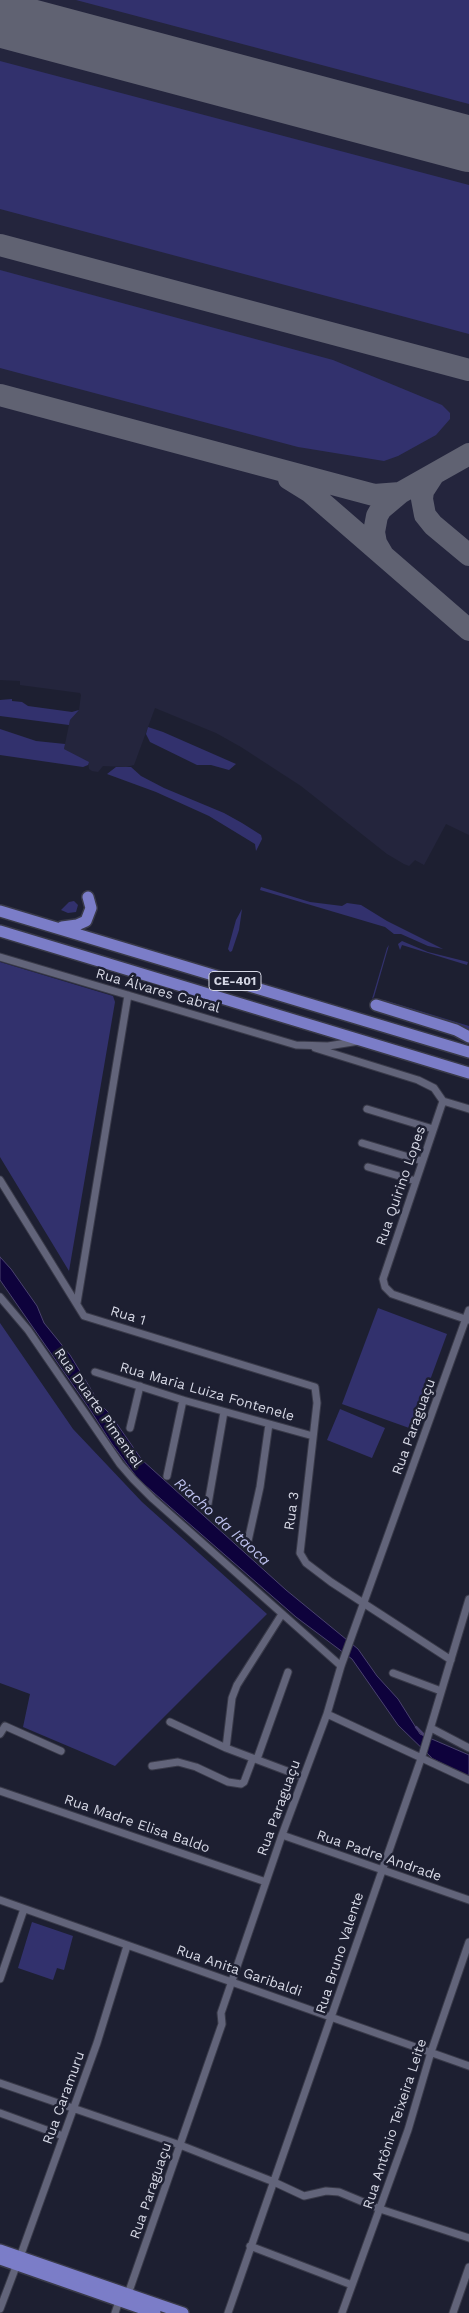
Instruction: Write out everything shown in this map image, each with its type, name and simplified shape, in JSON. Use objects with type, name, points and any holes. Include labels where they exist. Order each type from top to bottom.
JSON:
[{"type":"main road","points":[[55,927],[78,925],[86,921],[90,912],[88,897]]},
{"type":"main road","name":"CE-401","points":[[0,911],[469,1052]]},
{"type":"main road","name":"CE-401","points":[[0,931],[469,1074]]},
{"type":"main road","points":[[376,1005],[456,1030],[469,1037]]},
{"type":"main road","points":[[0,2250],[18,2261]]},
{"type":"main road","points":[[0,2259],[18,2261],[124,2297],[183,2313]]},
{"type":"main road","points":[[124,2297],[155,2313]]},
{"type":"street","name":"Rua Álvares Cabral","points":[[0,957],[296,1045],[310,1046],[360,1041]]},
{"type":"street","points":[[76,1303],[128,995]]},
{"type":"street","name":"Rua Álvares Cabral","points":[[310,1046],[418,1080],[434,1088],[443,1101],[469,1109]]},
{"type":"street","name":"Rua Quirino Lopes","points":[[443,1101],[383,1279],[385,1288],[392,1294],[467,1320]]},
{"type":"street","points":[[367,1109],[433,1129]]},
{"type":"street","points":[[362,1143],[422,1161]]},
{"type":"street","points":[[368,1167],[416,1181]]},
{"type":"street","name":"Rua 1","points":[[0,1180],[76,1303],[77,1308],[84,1316],[311,1385],[316,1390]]},
{"type":"street","name":"Rua Duarte Pimentel","points":[[0,1296],[28,1330],[120,1464],[133,1479],[282,1614],[342,1664]]},
{"type":"street","name":"Rua Paraguaçu","points":[[115,2313],[124,2297],[180,2145],[222,2024],[221,2013],[282,1835],[327,1714],[342,1664],[469,1310]]},
{"type":"street","name":"Rua Maria Luiza Fontenele","points":[[95,1372],[183,1400],[313,1436]]},
{"type":"street","points":[[130,1428],[140,1386]]},
{"type":"street","name":"Rua 3","points":[[316,1390],[317,1403],[300,1553],[306,1563],[364,1605],[451,1660]]},
{"type":"street","points":[[167,1476],[183,1400]]},
{"type":"street","points":[[208,1504],[224,1412]]},
{"type":"street","points":[[248,1541],[260,1487],[269,1424]]},
{"type":"street","name":"Rua Bruno Valente","points":[[228,2313],[422,1757],[469,1599]]},
{"type":"street","points":[[226,1748],[232,1698],[237,1685],[282,1614]]},
{"type":"street","points":[[152,1766],[178,1762],[196,1767],[235,1784],[244,1782],[255,1759],[288,1672]]},
{"type":"street","points":[[393,1673],[441,1692]]},
{"type":"street","points":[[327,1714],[469,1780]]},
{"type":"street","points":[[170,1722],[226,1748],[303,1777]]},
{"type":"street","points":[[0,1734],[5,1726],[61,1751]]},
{"type":"street","points":[[430,1729],[469,1748]]},
{"type":"street","name":"Rua Madre Elisa Baldo","points":[[0,1791],[266,1882]]},
{"type":"street","name":"Rua Padre Andrade","points":[[282,1835],[469,1900]]},
{"type":"street","name":"Rua Anita Garibaldi","points":[[0,1900],[469,2066]]},
{"type":"street","points":[[0,1979],[24,1909]]},
{"type":"street","name":"Rua Antônio Teixeira Leite","points":[[342,2313],[408,2130],[469,1942]]},
{"type":"street","name":"Rua Caramuru","points":[[0,2309],[73,2108],[127,1946]]},
{"type":"street","points":[[0,2083],[180,2145],[274,2182],[304,2196],[326,2190],[339,2192],[380,2210],[469,2238]]},
{"type":"street","points":[[0,2113],[63,2136]]},
{"type":"street","points":[[250,2246],[352,2285]]},
{"type":"street","points":[[453,2313],[469,2268]]},
{"type":"shaded area","points":[[0,0],[469,0],[469,835],[446,824],[424,865],[415,860],[409,866],[387,854],[301,786],[241,747],[216,733],[155,708],[134,765],[126,767],[103,766],[98,772],[92,771],[89,769],[88,762],[64,749],[70,720],[79,710],[80,693],[20,685],[20,681],[0,680]]},
{"type":"shaded area","points":[[76,0],[469,0],[469,104]]},
{"type":"shaded area","points":[[0,61],[469,185],[469,334],[0,209]]},
{"type":"shaded area","points":[[0,270],[333,360],[442,405],[450,413],[450,419],[436,435],[398,456],[384,461],[298,447],[0,368]]},
{"type":"shaded area","points":[[12,699],[12,701],[22,702],[28,706],[72,712],[79,710],[70,720],[69,725],[0,716],[0,700]]},
{"type":"shaded area","points":[[148,727],[236,764],[229,770],[211,765],[197,765],[150,742],[146,734]]},
{"type":"shaded area","points":[[0,729],[36,741],[65,744],[64,749],[89,762],[88,765],[83,767],[0,755]]},
{"type":"shaded area","points":[[116,767],[131,767],[141,776],[164,788],[224,813],[242,823],[261,835],[262,839],[256,851],[255,844],[209,816],[156,792],[107,774]]},
{"type":"shaded area","points":[[261,887],[310,902],[342,906],[347,903],[361,905],[387,921],[443,949],[428,946],[401,934],[394,934],[385,927],[260,890]]},
{"type":"shaded area","points":[[74,901],[78,905],[76,912],[68,913],[61,910],[69,902]]},
{"type":"shaded area","points":[[242,909],[239,930],[230,952],[228,949],[236,920]]},
{"type":"shaded area","points":[[402,941],[428,952],[468,962],[467,965],[402,945],[400,950],[398,944]]},
{"type":"shaded area","points":[[389,945],[374,997],[372,999],[387,948]]},
{"type":"shaded area","points":[[0,962],[113,996],[115,1002],[69,1271],[0,1157]]},
{"type":"shaded area","points":[[384,1000],[469,1026],[469,1033],[383,1003]]},
{"type":"shaded area","points":[[0,1257],[11,1269],[37,1306],[44,1323],[70,1355],[100,1404],[110,1414],[142,1460],[286,1590],[358,1649],[377,1676],[398,1699],[420,1734],[469,1755],[469,1777],[433,1759],[398,1725],[352,1659],[296,1617],[138,1479],[0,1280]]},
{"type":"shaded area","points":[[378,1308],[447,1334],[412,1429],[342,1404]]},
{"type":"shaded area","points":[[0,1323],[73,1429],[142,1502],[267,1614],[115,1766],[23,1727],[30,1694],[0,1683]]},
{"type":"shaded area","points":[[340,1409],[385,1428],[372,1458],[327,1440]]},
{"type":"shaded area","points":[[32,1922],[73,1936],[64,1970],[57,1968],[53,1980],[18,1968]]},
{"type":"waterway","name":"Riacho da Itaoca","points":[[416,1727],[426,1737]]},
{"type":"taxiway","points":[[0,245],[469,370]]},
{"type":"taxiway","points":[[0,395],[374,495],[400,493]]},
{"type":"taxiway","points":[[383,555],[376,543],[374,532],[377,516],[381,509],[400,493],[469,454]]},
{"type":"taxiway","points":[[434,474],[423,491],[422,499],[425,515],[433,525],[469,555]]},
{"type":"taxiway","points":[[289,479],[310,492],[469,630]]},
{"type":"runway","points":[[0,19],[469,144]]}]
